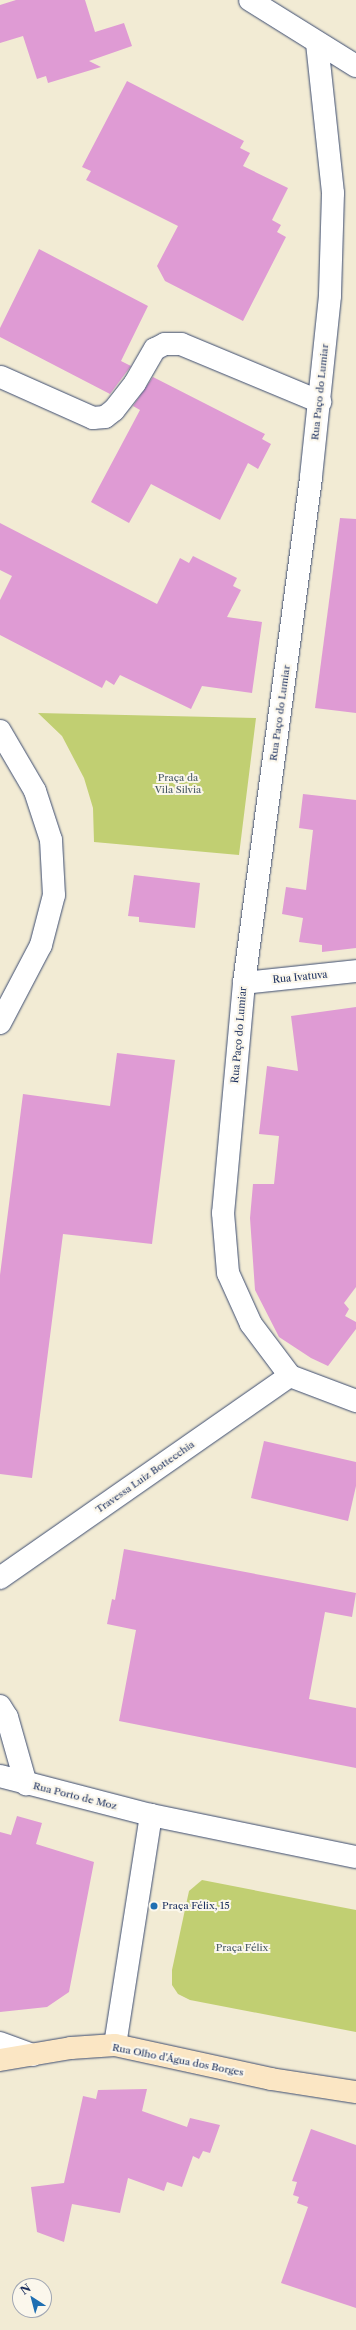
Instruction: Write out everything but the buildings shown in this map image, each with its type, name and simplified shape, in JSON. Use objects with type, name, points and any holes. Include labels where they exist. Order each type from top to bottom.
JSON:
[{"type":"main road","name":"Rua Olho d'Água dos Borges","points":[[0,2060],[71,2048],[115,2045],[271,2079],[356,2092]]},
{"type":"street","points":[[250,0],[356,66]]},
{"type":"street","name":"Rua Paço do Lumiar","points":[[290,1376],[251,1324],[228,1273],[223,1213],[244,983],[320,402],[330,296],[333,193],[317,42]]},
{"type":"street","points":[[1,377],[93,418],[105,417],[114,410],[135,383],[155,349],[165,344],[181,344],[320,402]]},
{"type":"street","points":[[0,731],[38,798],[51,840],[54,896],[41,945],[0,1023]]},
{"type":"street","name":"Rua Ivatuva","points":[[244,983],[356,971]]},
{"type":"street","points":[[290,1376],[356,1401]]},
{"type":"street","name":"Travessa Luiz Bottecchia","points":[[0,1578],[290,1376]]},
{"type":"street","points":[[0,1706],[7,1717],[26,1784]]},
{"type":"street","name":"Rua Porto de Moz","points":[[0,1776],[26,1784],[151,1815]]},
{"type":"street","points":[[115,2045],[151,1815],[356,1857]]},
{"type":"street","points":[[0,2043],[33,2055]]},
{"type":"green space","name":"Praça da Vila Silvia","points":[[38,713],[256,718],[239,855],[94,842],[93,808],[84,778],[62,736]]},
{"type":"green space","name":"Praça Félix","points":[[202,1880],[356,1910],[356,2032],[190,2000],[178,1994],[172,1985],[172,1970],[189,1891]]},
{"type":"place","name":"Praça Félix, 15","points":[[154,1906]]}]
